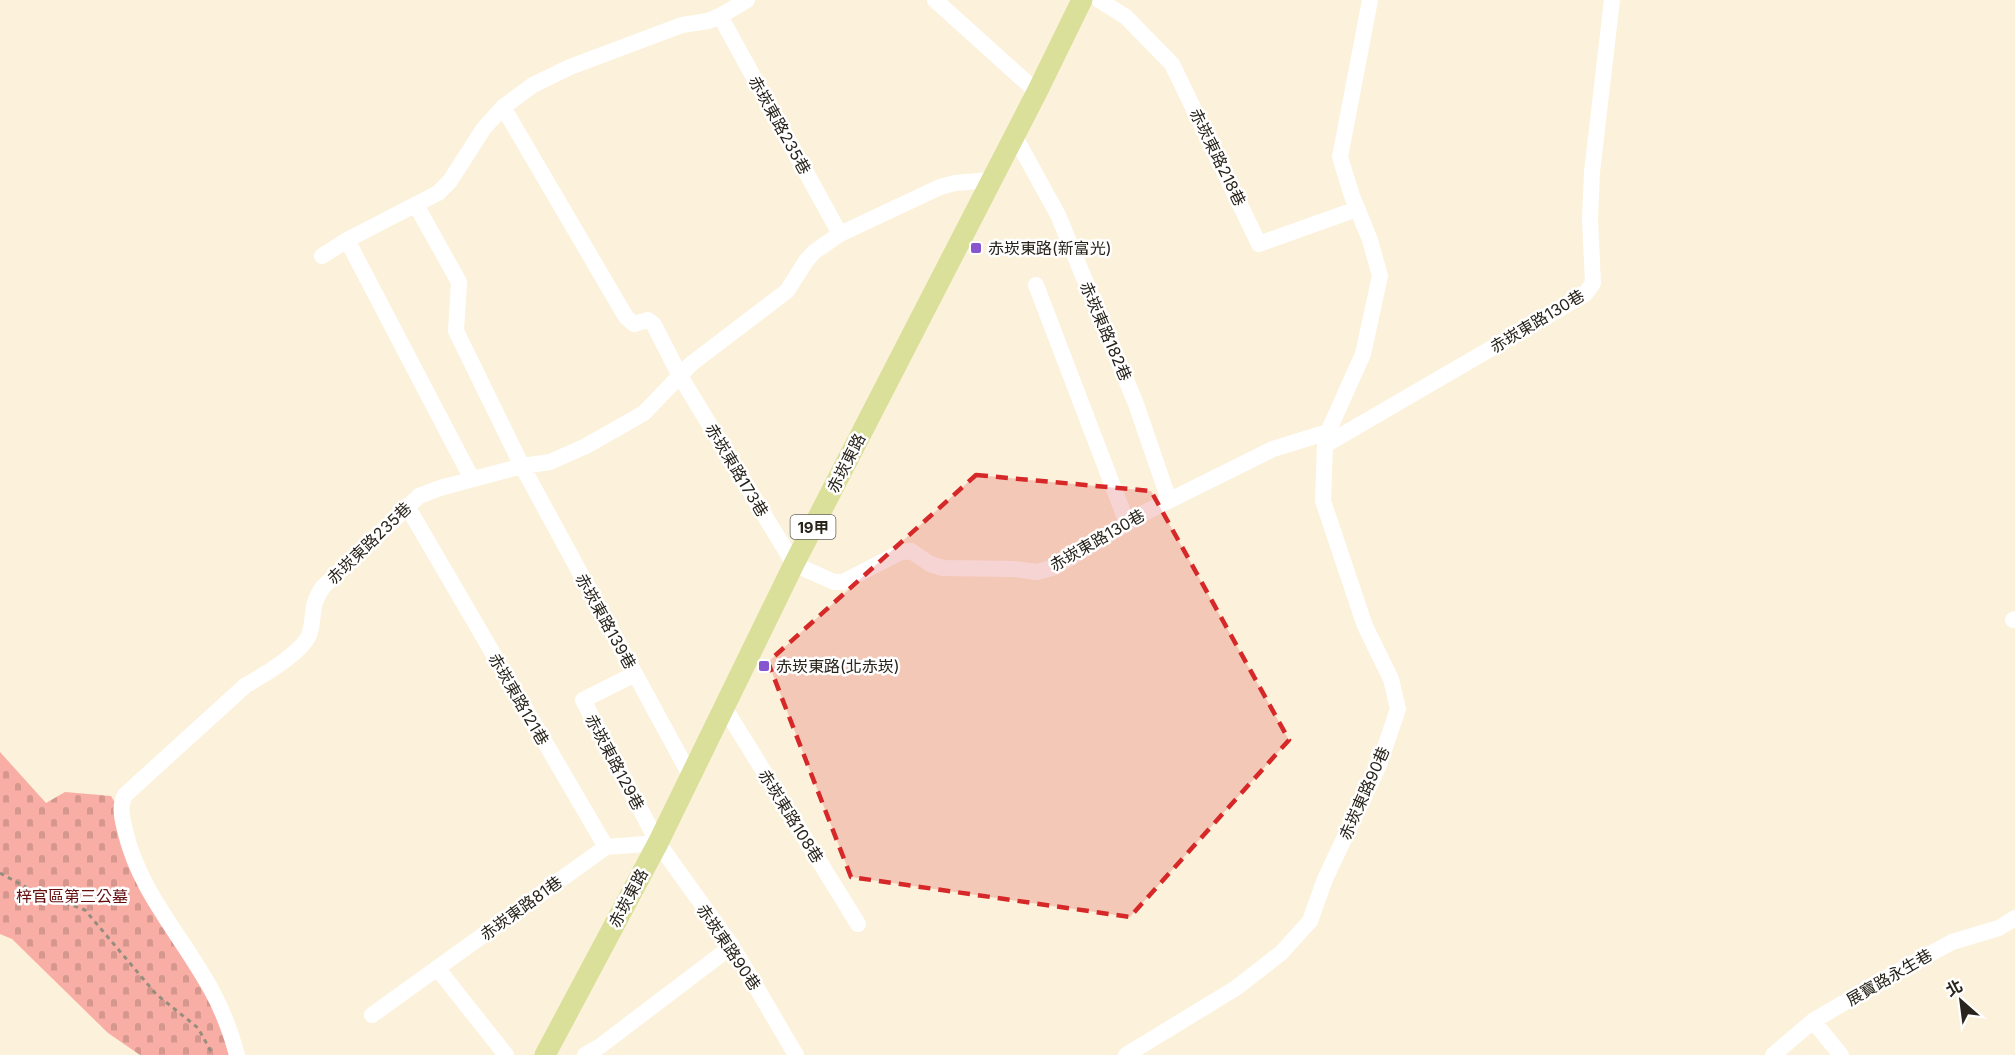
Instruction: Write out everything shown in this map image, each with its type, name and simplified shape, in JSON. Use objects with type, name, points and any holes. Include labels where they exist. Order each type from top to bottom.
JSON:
[{"type":"main road","name":"赤崁東路","points":[[545,1055],[658,843],[794,564],[1082,0]]},
{"type":"street","points":[[322,256],[347,240],[443,189],[484,128],[503,107],[533,85],[570,67],[682,25],[708,21],[747,0]]},
{"type":"street","points":[[934,0],[1037,92]]},
{"type":"street","name":"赤崁東路218巷","points":[[1099,0],[1126,17],[1172,64],[1259,244],[1358,209]]},
{"type":"street","points":[[1326,439],[1363,354],[1380,276],[1370,240],[1340,157],[1370,0]]},
{"type":"street","name":"赤崁東路130巷","points":[[794,564],[834,582],[843,582],[901,552],[911,551],[930,564],[943,568],[1014,569],[1037,572],[1055,567],[1169,500],[1273,449],[1326,439],[1585,294],[1593,283],[1590,219],[1592,172],[1612,0]]},
{"type":"street","name":"赤崁東路235巷","points":[[720,16],[840,234]]},
{"type":"street","name":"赤崁東路173巷","points":[[503,107],[626,317],[634,324],[652,321],[680,376],[794,564]]},
{"type":"street","name":"赤崁東路182巷","points":[[1014,135],[1058,215],[1136,404],[1169,500]]},
{"type":"street","name":"赤崁東路235巷","points":[[237,1055],[232,1036],[212,991],[156,904],[135,863],[129,848],[120,804],[125,795],[246,686],[307,641],[316,597],[323,587],[407,506],[429,491],[522,466],[550,462],[586,446],[650,408],[691,364],[787,291],[814,252],[840,234],[940,187],[955,183],[990,180]]},
{"type":"street","name":"赤崁東路139巷","points":[[416,205],[459,282],[456,331],[522,466],[690,775]]},
{"type":"street","points":[[347,240],[472,479]]},
{"type":"street","points":[[1036,285],[1127,523]]},
{"type":"street","name":"赤崁東路90巷","points":[[1126,1055],[1236,987],[1281,953],[1310,921],[1324,879],[1379,765],[1398,709],[1390,679],[1365,626],[1323,501],[1326,439]]},
{"type":"street","name":"赤崁東路121巷","points":[[407,506],[606,847]]},
{"type":"street","name":"赤崁東路129巷","points":[[635,674],[583,700],[658,843]]},
{"type":"street","name":"赤崁東路108巷","points":[[724,707],[858,924]]},
{"type":"street","points":[[606,847],[658,843]]},
{"type":"street","name":"赤崁東路90巷","points":[[658,843],[732,946],[796,1055]]},
{"type":"street","name":"赤崁東路81巷","points":[[372,1015],[606,847]]},
{"type":"street","name":"展寶路永生巷","points":[[1773,1055],[1813,1021],[1884,979],[1952,942],[1999,927],[2015,918]]},
{"type":"street","points":[[585,1055],[599,1047],[732,946]]},
{"type":"street","points":[[437,968],[506,1055]]},
{"type":"street","points":[[1813,1021],[1840,1055]]},
{"type":"path","points":[[0,873],[33,891],[85,910],[156,994],[198,1028],[213,1055]]},
{"type":"highlighted area","points":[[976,475],[1151,491],[1289,740],[1130,917],[851,877],[768,662]]},
{"type":"green space","name":"梓官區第三公墓","points":[[0,752],[46,803],[65,792],[111,796],[121,813],[129,848],[239,1055],[140,1055],[108,1033],[12,939],[0,934]]},
{"type":"place","name":"赤崁東路(新富光)","points":[[976,248]]},
{"type":"place","name":"赤崁東路(北赤崁)","points":[[764,666]]}]
